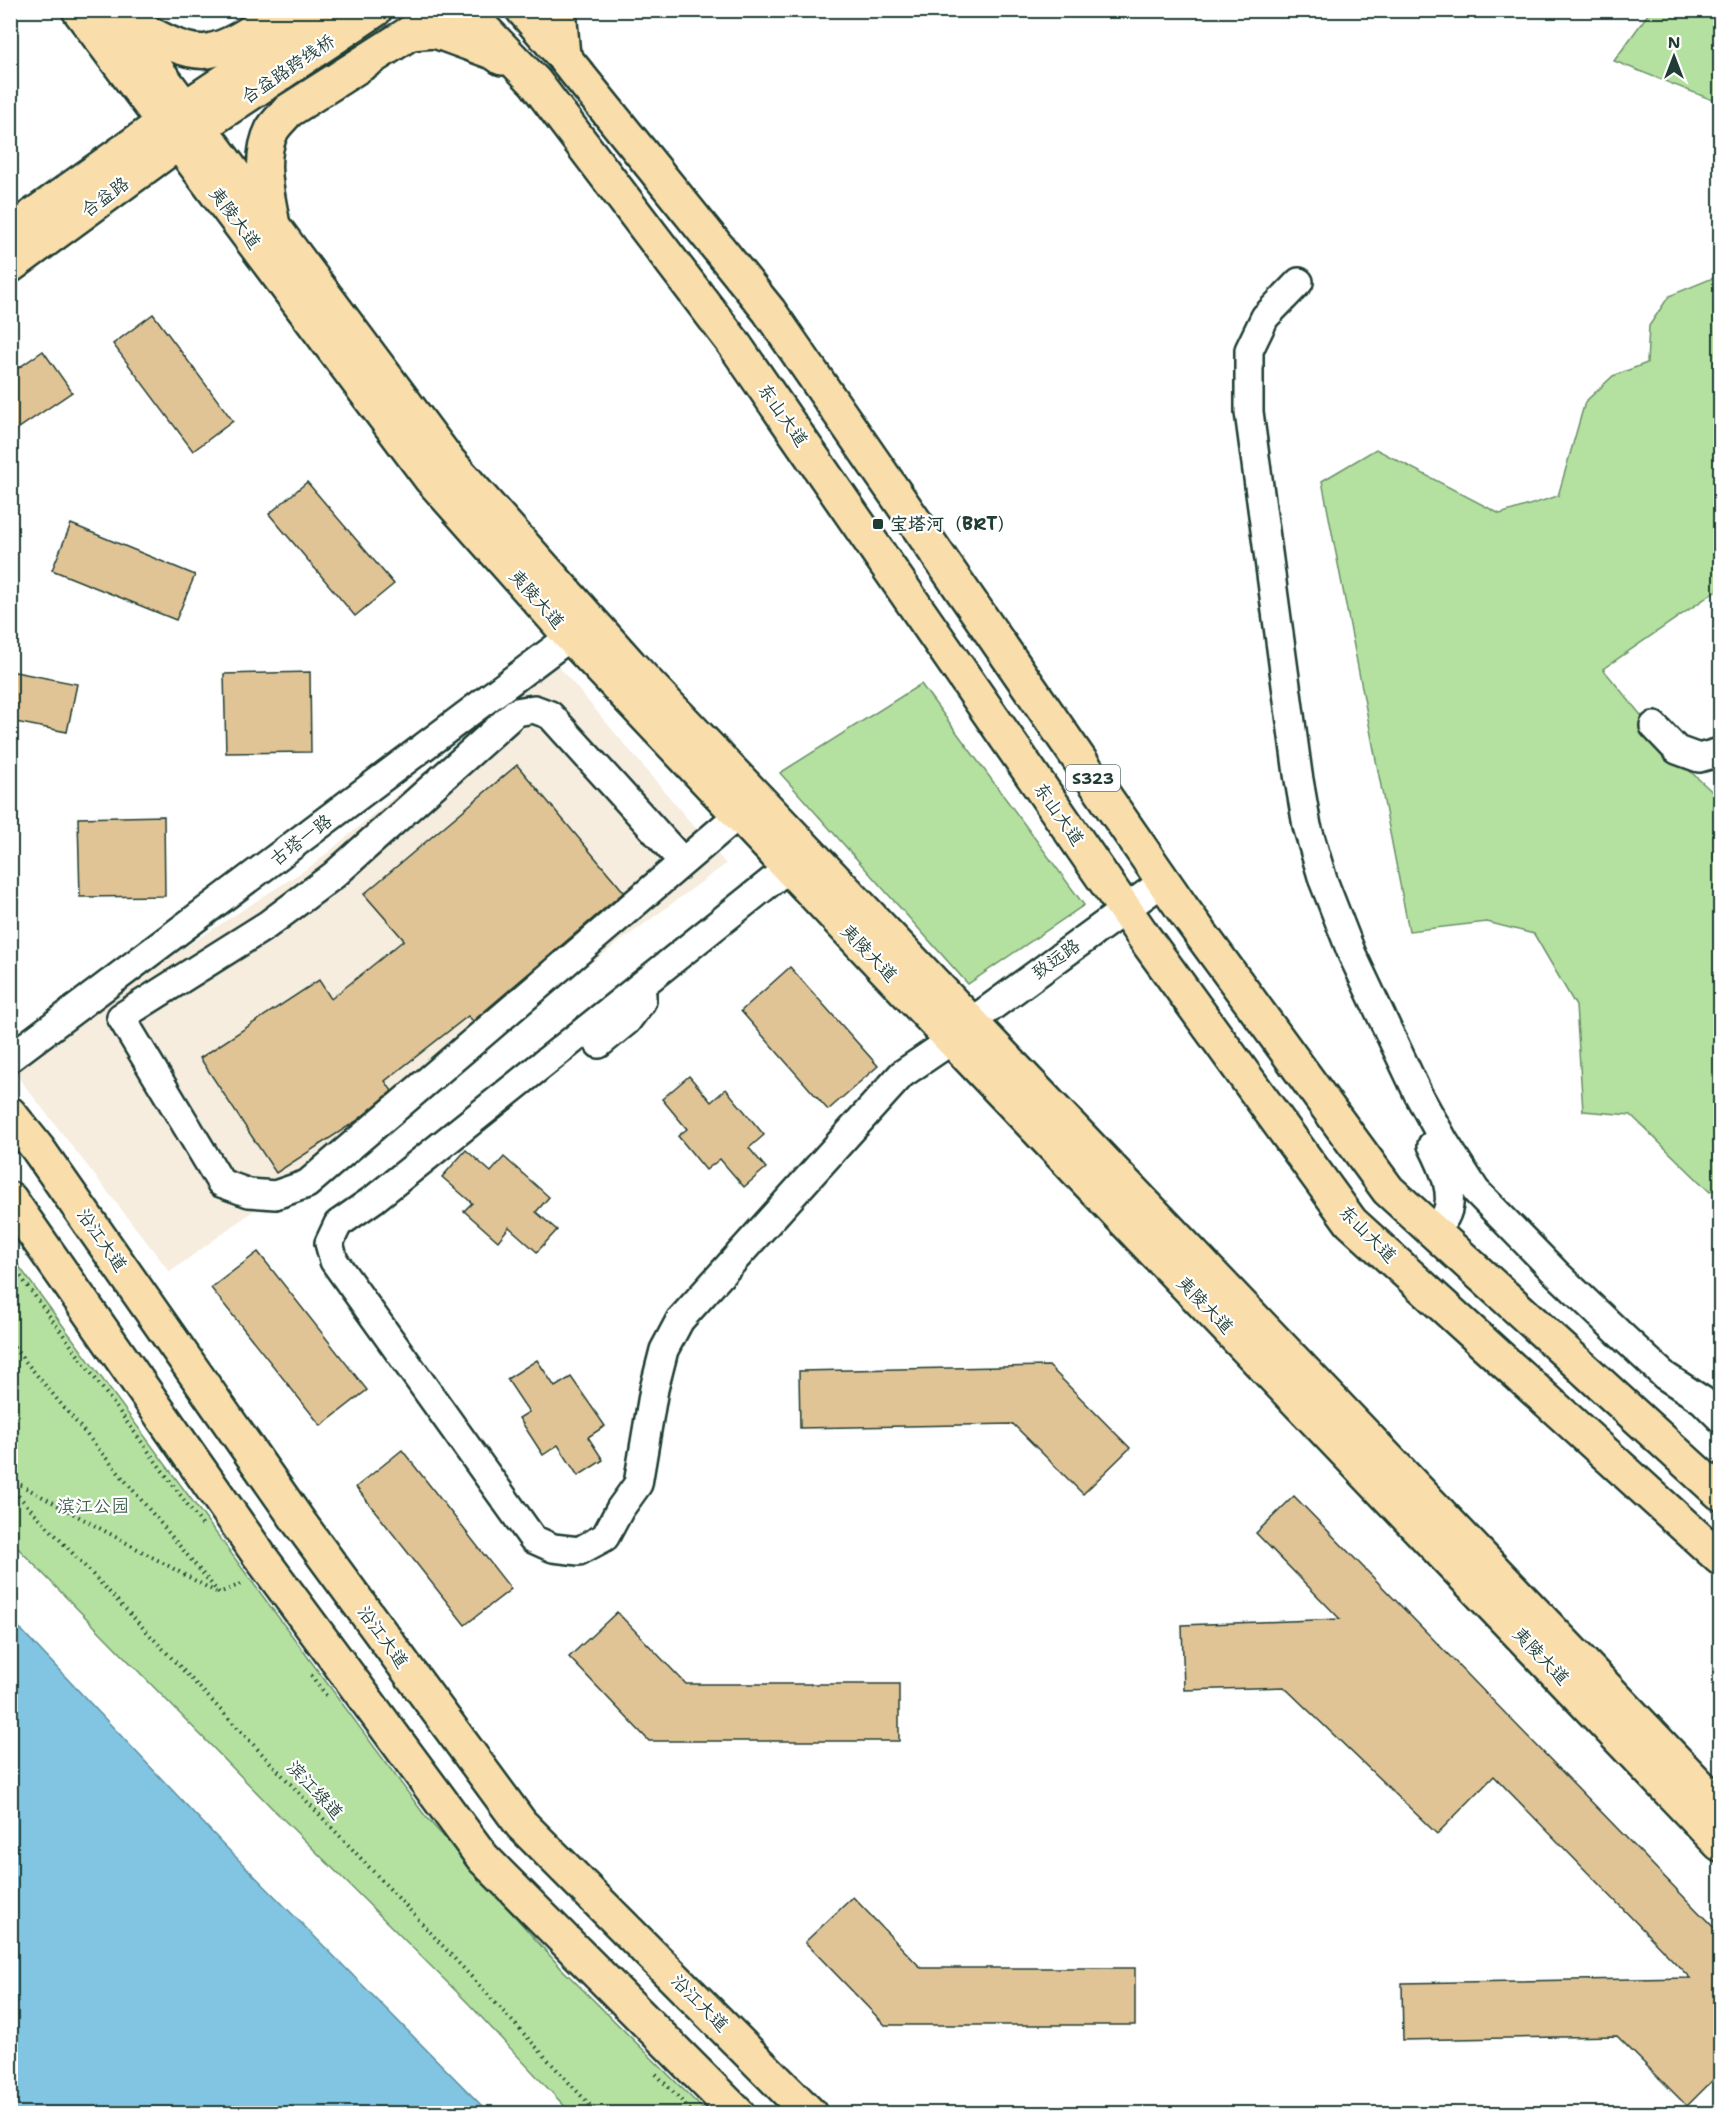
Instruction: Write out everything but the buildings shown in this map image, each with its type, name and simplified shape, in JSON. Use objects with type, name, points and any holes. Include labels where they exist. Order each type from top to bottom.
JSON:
[{"type":"main road","name":"夷陵大道","points":[[79,10],[273,225],[450,463],[581,629],[738,815],[788,868],[961,1031],[1720,1807]]},
{"type":"main road","name":"夷陵大道","points":[[113,10],[182,125],[430,479],[581,629],[630,664],[961,1031],[1720,1844]]},
{"type":"main road","points":[[113,10],[151,36],[194,51],[209,51],[241,38],[283,10]]},
{"type":"main road","name":"合益路跨线桥","points":[[182,125],[331,10]]},
{"type":"main road","name":"合益路跨线桥","points":[[182,125],[375,10]]},
{"type":"main road","name":"东山大道","points":[[465,10],[535,82],[732,341],[1125,909],[1351,1222],[1720,1558]]},
{"type":"main road","name":"S323","points":[[523,10],[770,311],[1164,881],[1388,1190],[1720,1493]]},
{"type":"main road","points":[[559,10],[563,56]]},
{"type":"main road","points":[[273,225],[264,174],[267,149],[273,129],[288,111],[410,33],[435,31],[495,53],[535,82]]},
{"type":"main road","name":"合益路","points":[[10,232],[182,125]]},
{"type":"main road","name":"合益路","points":[[10,266],[182,125]]},
{"type":"main road","name":"沿江大道","points":[[10,1114],[38,1149],[299,1522],[522,1824],[810,2114]]},
{"type":"main road","points":[[10,1199],[259,1555],[483,1858],[738,2114]]},
{"type":"street","points":[[1299,282],[1265,317],[1249,350],[1250,412],[1306,826],[1323,880],[1352,954],[1418,1094],[1476,1191],[1622,1336],[1665,1376],[1702,1400],[1720,1418]]},
{"type":"street","name":"古塔一路","points":[[10,1058],[581,629]]},
{"type":"street","points":[[683,862],[550,715],[534,710],[516,712],[334,875],[267,925],[121,1017],[221,1183],[249,1193],[275,1196],[307,1184],[738,815]]},
{"type":"street","points":[[1654,726],[1677,750],[1699,758],[1720,752]]},
{"type":"street","name":"致远路","points":[[788,868],[374,1199],[338,1224],[329,1243],[334,1262],[533,1539],[554,1548],[579,1551],[605,1537],[620,1509],[638,1484],[656,1379],[664,1350],[680,1320],[902,1074],[1164,881]]},
{"type":"street","points":[[599,1044],[627,1021],[642,1001],[641,985]]},
{"type":"street","points":[[1434,1232],[1446,1215],[1449,1192],[1441,1164],[1430,1143],[1430,1131],[1435,1125]]},
{"type":"path","points":[[10,1343],[219,1593]]},
{"type":"path","points":[[10,1479],[219,1593]]},
{"type":"path","name":"滨江绿道","points":[[10,1487],[404,1904],[598,2114]]},
{"type":"path","points":[[219,1593],[244,1583]]},
{"type":"shaded area","points":[[555,662],[726,864],[170,1272],[11,1068],[11,1059],[314,864]]},
{"type":"green space","points":[[1651,10],[1720,11],[1720,103],[1614,61]]},
{"type":"green space","points":[[1720,275],[1720,588],[1603,669],[1677,759],[1720,799],[1713,858],[1720,859],[1720,1185],[1710,1192],[1631,1115],[1583,1111],[1576,1006],[1534,934],[1487,922],[1409,931],[1322,481],[1376,449],[1500,514],[1558,496],[1585,402],[1613,376],[1647,363],[1649,326],[1669,296]]},
{"type":"green space","points":[[921,684],[1084,905],[968,984],[780,773]]},
{"type":"green space","name":"滨江公园","points":[[10,1254],[426,1817],[561,1968],[707,2113],[571,2113],[468,2003],[272,1808],[11,1541]]},
{"type":"water","points":[[10,1618],[223,1844],[489,2113],[11,2113]]},
{"type":"place","name":"宝塔河（BRT）","points":[[878,524]]}]
